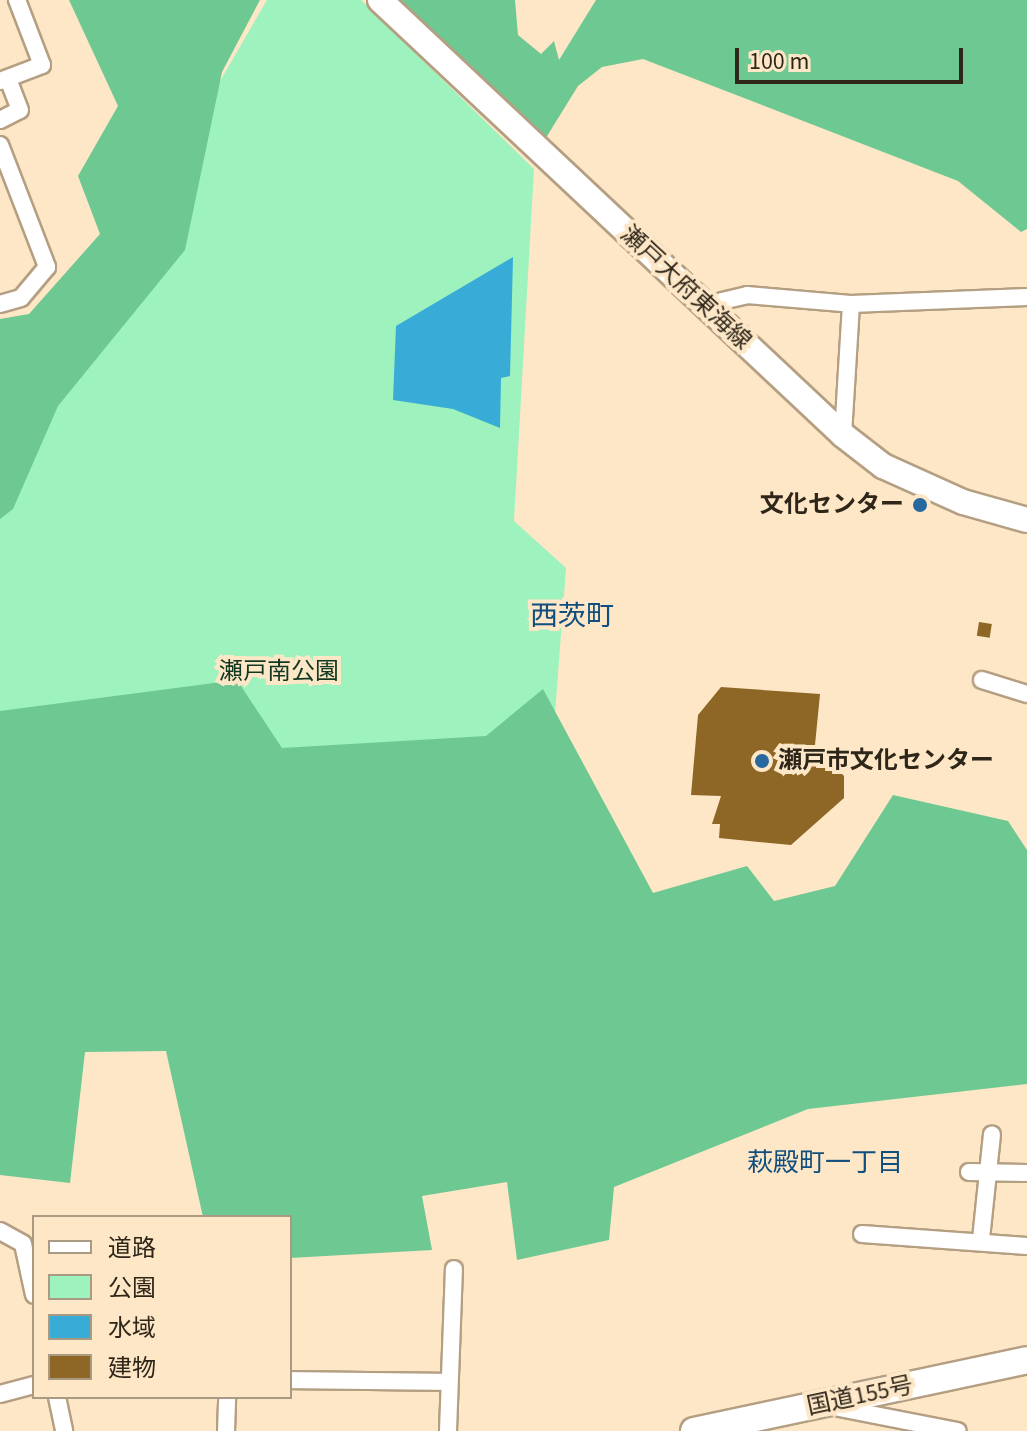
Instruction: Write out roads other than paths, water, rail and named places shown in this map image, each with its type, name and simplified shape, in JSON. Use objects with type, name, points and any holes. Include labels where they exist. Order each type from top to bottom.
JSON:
[{"type":"highway","name":"国道155号","points":[[696,1431],[1027,1360]]},
{"type":"main road","name":"瀬戸大府東海線","points":[[380,0],[843,435],[883,466],[963,502],[1027,520]]},
{"type":"street","points":[[0,120],[20,110],[4,79],[42,65],[17,0]]},
{"type":"street","points":[[0,145],[47,267],[21,298],[0,304]]},
{"type":"street","points":[[713,312],[722,301],[747,295],[851,304],[1027,297]]},
{"type":"street","points":[[843,435],[851,304]]},
{"type":"street","points":[[982,680],[1027,694]]},
{"type":"street","points":[[981,1239],[992,1135]]},
{"type":"street","points":[[969,1172],[1027,1173]]},
{"type":"street","points":[[0,1231],[23,1244],[32,1286]]},
{"type":"street","points":[[862,1234],[981,1239],[1027,1246]]},
{"type":"street","points":[[448,1431],[447,1382],[454,1269]]},
{"type":"street","points":[[292,1380],[447,1382]]},
{"type":"street","points":[[0,1394],[32,1386]]},
{"type":"street","points":[[57,1399],[64,1431]]},
{"type":"street","points":[[226,1431],[227,1399]]},
{"type":"street","points":[[820,1405],[958,1431]]},
{"type":"water","points":[[513,257],[510,376],[501,378],[500,428],[453,409],[393,400],[396,326]]},
{"type":"place","name":"文化センター","points":[[920,505]]},
{"type":"place","name":"瀬戸市文化センター","points":[[762,761]]},
{"type":"district","name":"西茨町","points":[[572,616]]},
{"type":"district","name":"萩殿町一丁目","points":[[825,1163]]},
{"type":"park label","name":"瀬戸南公園","points":[[279,672]]}]
